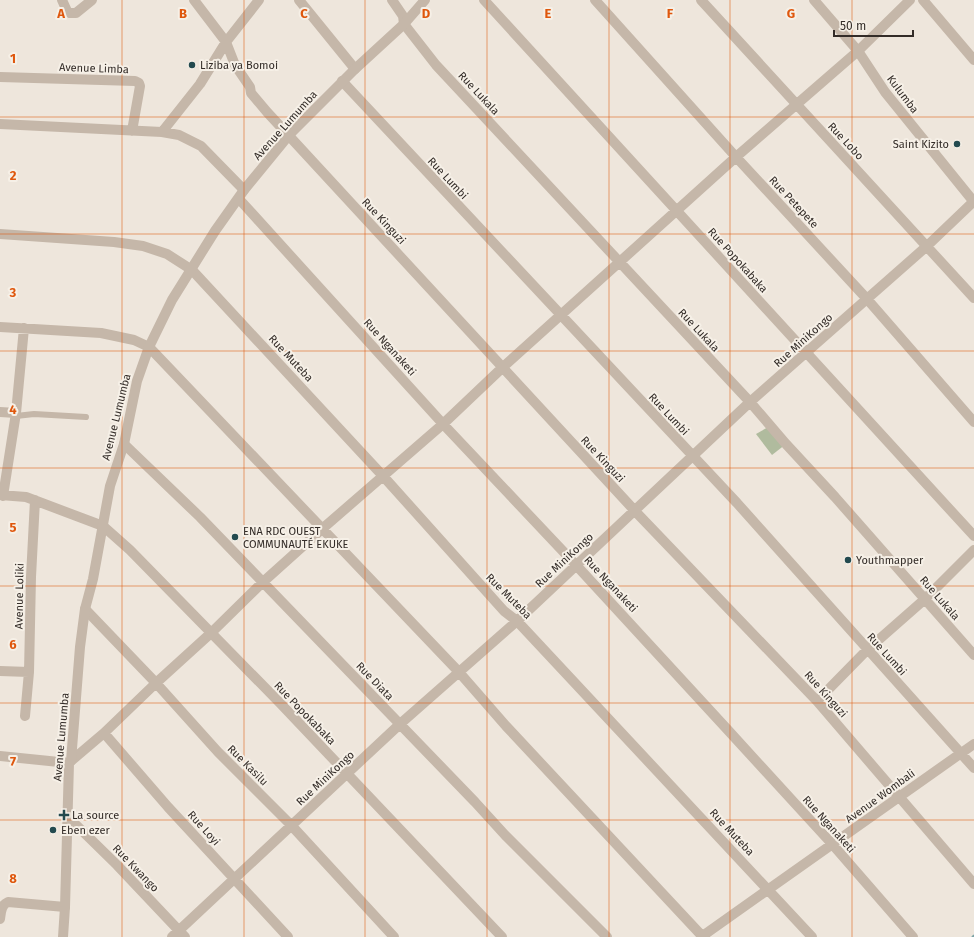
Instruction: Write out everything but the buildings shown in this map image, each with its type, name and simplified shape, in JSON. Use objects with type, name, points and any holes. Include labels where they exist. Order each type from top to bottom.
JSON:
[{"type":"street","points":[[62,0],[67,11],[70,13],[76,13],[92,0]]},
{"type":"street","points":[[194,0],[226,42]]},
{"type":"street","points":[[162,132],[200,84],[226,42],[259,0]]},
{"type":"street","points":[[299,0],[355,69]]},
{"type":"street","name":"Rue Lukala","points":[[392,0],[402,16],[404,24],[436,65],[750,402],[786,444],[835,496],[974,655]]},
{"type":"street","name":"Avenue Lumumba","points":[[62,937],[65,907],[70,762],[80,647],[85,609],[93,579],[110,486],[124,444],[133,394],[141,367],[172,300],[192,270],[214,231],[241,194],[288,135],[342,81],[404,24],[425,0]]},
{"type":"street","name":"Rue Popokabaka","points":[[484,0],[974,536]]},
{"type":"street","name":"Rue Petepete","points":[[595,0],[736,157],[867,299],[974,422]]},
{"type":"street","name":"Rue Lobo","points":[[701,0],[974,298]]},
{"type":"street","name":"Kulumba","points":[[814,0],[858,51],[885,92],[974,201]]},
{"type":"street","points":[[0,756],[70,762],[104,733],[263,582],[443,424],[560,315],[736,157],[858,51],[910,0]]},
{"type":"street","points":[[923,0],[974,60]]},
{"type":"street","name":"Rue Kinguzi","points":[[226,42],[235,65],[250,87],[251,93],[288,135],[635,511],[817,701],[974,884]]},
{"type":"street","name":"Avenue Limba","points":[[0,77],[135,81],[139,83],[140,86],[132,131]]},
{"type":"street","name":"Rue Lumbi","points":[[342,81],[737,503],[974,768]]},
{"type":"street","points":[[0,124],[162,132],[179,135],[202,146],[241,194]]},
{"type":"street","name":"Rue Nganaketi","points":[[241,194],[443,424],[576,565],[833,845],[913,937]]},
{"type":"street","name":"Rue MiniKongo","points":[[179,935],[291,825],[400,724],[458,671],[517,621],[750,402],[927,246],[974,201]]},
{"type":"street","name":"Rue Muteba","points":[[0,234],[114,242],[143,246],[167,254],[192,270],[383,476],[504,611],[517,621],[812,937]]},
{"type":"street","points":[[0,326],[101,333],[134,340],[149,347],[458,671],[506,726],[702,937]]},
{"type":"street","points":[[24,328],[16,414],[2,496],[26,497],[103,526]]},
{"type":"street","points":[[0,412],[16,414]]},
{"type":"street","name":"Rue Diata","points":[[124,444],[200,517],[505,835],[607,937]]},
{"type":"street","name":"Avenue Loliki","points":[[25,716],[29,672],[34,500]]},
{"type":"street","name":"Rue Popokabaka","points":[[103,526],[130,550],[211,633],[502,937]]},
{"type":"street","points":[[817,701],[867,650],[925,598],[974,550]]},
{"type":"street","name":"Rue Kasilu","points":[[85,609],[156,683],[218,752],[291,825],[394,937]]},
{"type":"street","points":[[0,671],[29,672]]},
{"type":"street","name":"Rue Loyi","points":[[104,733],[168,807],[288,937]]},
{"type":"street","name":"Avenue Wombali","points":[[702,937],[974,744]]},
{"type":"street","name":"Rue Kwango","points":[[68,817],[117,865],[179,935]]},
{"type":"street","points":[[0,919],[4,904],[8,902],[65,907]]},
{"type":"lane","points":[[16,414],[86,417]]},
{"type":"green space","points":[[770,426],[786,444],[772,455],[756,434]]},
{"type":"place","name":"Liziba ya Bomoi","points":[[192,65]]},
{"type":"place","name":"Saint Kizito","points":[[957,144]]},
{"type":"place","name":"ENA RDC OUEST COMMUNAUTÉ EKUKE","points":[[235,537]]},
{"type":"place","name":"Youthmapper","points":[[848,560]]},
{"type":"place","name":"La source","points":[[64,815]]},
{"type":"place","name":"Eben ezer","points":[[53,830]]}]
